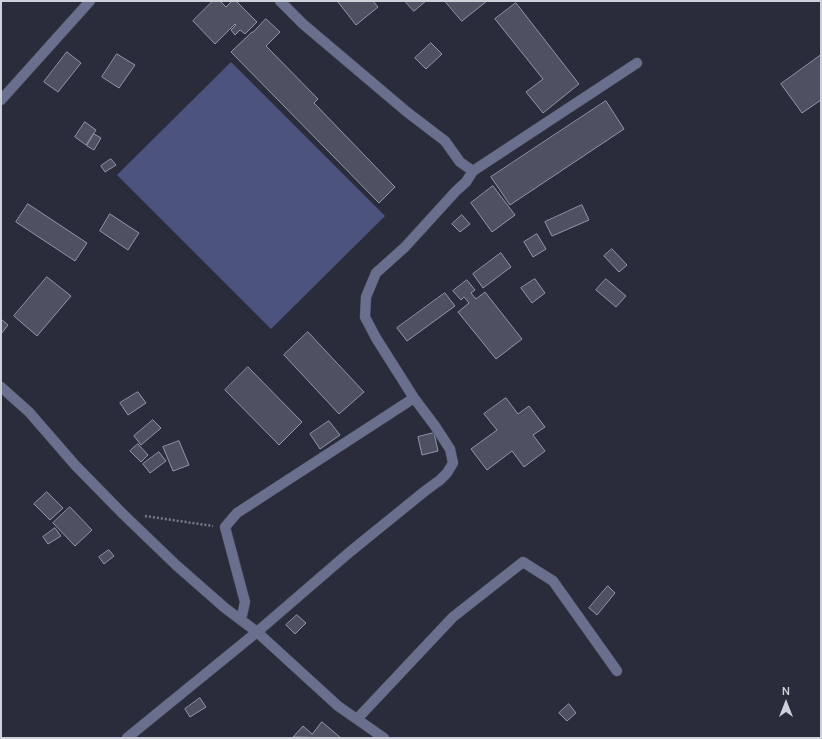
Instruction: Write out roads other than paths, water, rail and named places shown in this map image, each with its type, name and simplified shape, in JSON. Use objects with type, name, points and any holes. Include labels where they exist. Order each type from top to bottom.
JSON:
[{"type":"street","points":[[1,100],[90,1]]},
{"type":"street","points":[[280,1],[309,29],[407,112],[445,141],[460,162],[473,171]]},
{"type":"street","points":[[127,738],[257,632],[351,551],[447,474],[453,463],[450,449],[436,426],[414,398],[376,338],[365,317],[366,297],[376,273],[405,247],[456,190],[466,182],[473,171],[636,63]]},
{"type":"street","points":[[1,388],[29,412],[75,465],[176,565],[225,608],[257,632],[338,706],[384,738]]},
{"type":"street","points":[[242,620],[245,602],[225,527],[237,513],[414,398]]},
{"type":"street","points":[[357,719],[453,617],[523,562],[553,581],[617,671]]}]
